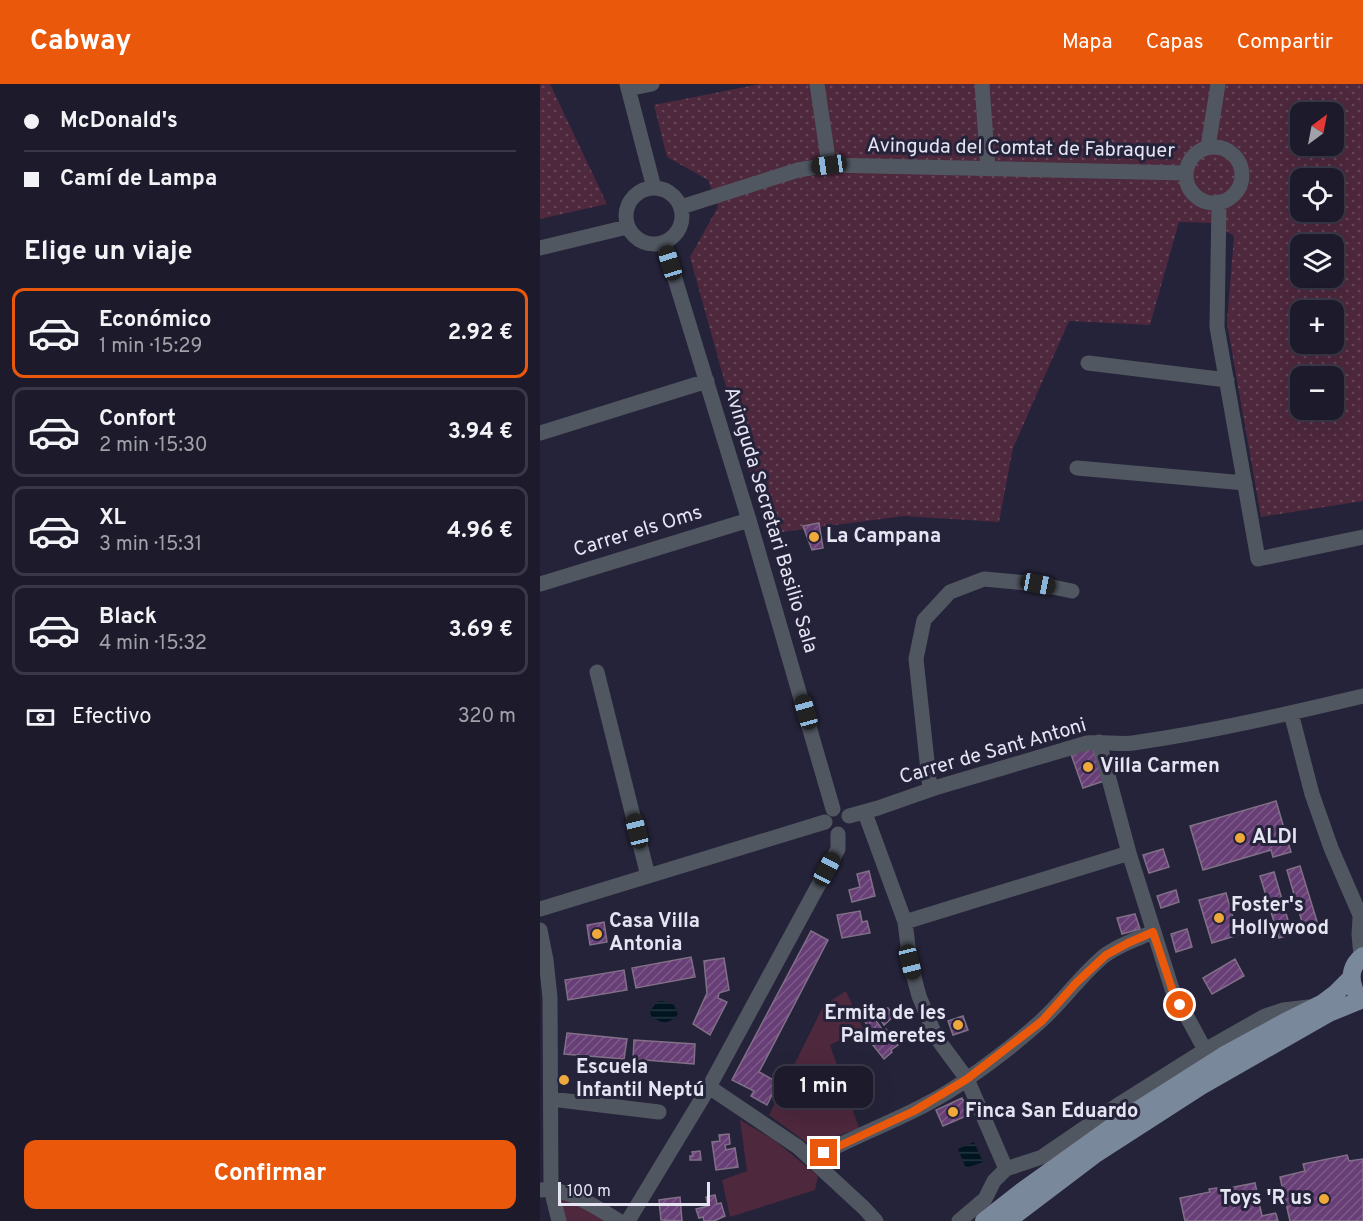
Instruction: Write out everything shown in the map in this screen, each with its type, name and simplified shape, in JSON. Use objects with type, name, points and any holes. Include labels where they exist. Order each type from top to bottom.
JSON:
[{"type":"main road","points":[[1006,1221],[1094,1155],[1201,1086],[1329,1013],[1363,999],[1355,991],[1351,978],[1357,961],[1362,956]]},
{"type":"main road","points":[[984,1221],[1116,1124],[1223,1056],[1323,1003],[1351,978]]},
{"type":"street","points":[[652,84],[628,87],[654,188]]},
{"type":"street","points":[[817,84],[829,165]]},
{"type":"street","points":[[982,84],[988,169]]},
{"type":"street","points":[[1208,147],[1218,84]]},
{"type":"street","points":[[1208,147],[1225,149],[1233,154],[1241,169],[1242,178],[1234,194],[1219,202],[1203,200],[1196,196],[1187,182],[1186,173],[1192,156],[1208,147]]},
{"type":"street","name":"Avinguda del Comtat de Fabraquer","points":[[681,207],[798,170],[829,165],[1186,173]]},
{"type":"street","points":[[663,189],[677,199],[681,207],[683,217],[681,227],[675,236],[664,243],[654,245],[641,242],[627,227],[625,216],[627,208],[632,198],[644,190],[663,189]]},
{"type":"street","points":[[1219,202],[1217,327],[1258,559],[1363,537]]},
{"type":"street","points":[[540,248],[627,227]]},
{"type":"street","name":"Avinguda Secretari Basilio Sala","points":[[664,243],[749,520],[829,816]]},
{"type":"street","points":[[1088,363],[1227,380]]},
{"type":"street","points":[[540,433],[707,381]]},
{"type":"street","points":[[1077,468],[1245,483]]},
{"type":"street","name":"Carrer els Oms","points":[[540,584],[749,520]]},
{"type":"street","points":[[930,789],[916,659],[924,620],[950,592],[984,579],[1038,584],[1072,591]]},
{"type":"street","points":[[597,672],[648,876]]},
{"type":"street","name":"Carrer de Sant Antoni","points":[[849,816],[865,813],[930,789],[1087,743],[1129,743],[1215,729],[1363,696]]},
{"type":"street","points":[[1291,713],[1312,794],[1331,848],[1362,920],[1359,934],[1362,956]]},
{"type":"street","points":[[1099,742],[1129,853],[1172,989],[1205,1050]]},
{"type":"street","points":[[540,909],[829,816],[837,809],[849,816],[846,831],[838,834],[829,831],[829,816]]},
{"type":"street","points":[[865,813],[905,922],[910,962],[919,996],[936,1037],[967,1079],[1006,1169]]},
{"type":"street","points":[[628,1221],[709,1087],[838,849],[838,834]]},
{"type":"street","points":[[905,922],[1129,853]]},
{"type":"street","points":[[540,930],[550,997],[551,1099],[545,1189],[559,1221]]},
{"type":"street","points":[[812,1159],[914,1111],[967,1079],[1042,1021],[1076,983],[1106,955],[1153,932]]},
{"type":"street","points":[[959,1221],[985,1199],[994,1181],[1006,1169],[1041,1157],[1121,1102],[1265,1016],[1283,1010],[1315,1006]]},
{"type":"street","points":[[709,1087],[785,1137],[812,1159],[876,1221]]},
{"type":"street","points":[[551,1099],[659,1112]]},
{"type":"street","points":[[545,1189],[573,1195],[620,1221]]},
{"type":"shaded area","points":[[540,84],[550,84],[607,204],[540,219]]},
{"type":"shaded area","points":[[760,84],[1363,84],[1363,501],[1261,517],[1227,323],[1234,236],[1214,223],[1179,222],[1150,325],[1069,321],[1013,448],[999,522],[904,516],[767,534],[690,257],[718,207],[708,180],[667,157],[654,105]]},
{"type":"shaded area","points":[[846,991],[863,1029],[830,1045],[859,1128],[811,1146],[769,1115],[824,1005]]},
{"type":"shaded area","points":[[740,1120],[774,1140],[818,1176],[815,1190],[730,1217],[722,1180],[747,1171]]},
{"type":"shaded area","points":[[551,1189],[619,1221],[559,1221]]},
{"type":"water","points":[[658,1001],[674,1005],[678,1014],[675,1018],[662,1022],[651,1016],[650,1011]]},
{"type":"water","points":[[974,1142],[983,1162],[966,1168],[958,1149]]},
{"type":"building","name":"La Campana","points":[[819,523],[823,548],[812,550],[803,526]]},
{"type":"building","name":"Villa Carmen","points":[[1092,746],[1104,781],[1083,788],[1071,754]]},
{"type":"building","name":"ALDI","points":[[1276,801],[1291,852],[1273,857],[1271,850],[1203,870],[1190,826]]},
{"type":"building","points":[[1163,849],[1169,867],[1149,873],[1143,855]]},
{"type":"building","points":[[1300,866],[1319,928],[1305,932],[1287,870]]},
{"type":"building","points":[[869,871],[875,896],[852,902],[849,890],[860,887],[857,874]]},
{"type":"building","points":[[1274,872],[1292,934],[1279,938],[1260,876]]},
{"type":"building","points":[[1176,890],[1179,902],[1161,908],[1157,896]]},
{"type":"building","name":"Foster's Hollywood","points":[[1226,893],[1238,935],[1212,943],[1199,900]]},
{"type":"building","points":[[860,911],[862,922],[867,921],[870,933],[842,938],[837,915]]},
{"type":"building","points":[[1135,914],[1140,929],[1122,934],[1117,918]]},
{"type":"building","name":"Casa Villa Antonia","points":[[604,922],[607,942],[590,945],[587,925]]},
{"type":"building","points":[[1187,929],[1192,947],[1176,952],[1171,934]]},
{"type":"building","points":[[811,931],[828,940],[759,1072],[781,1084],[767,1105],[751,1096],[754,1091],[732,1080]]},
{"type":"building","points":[[691,957],[695,977],[636,988],[632,968]]},
{"type":"building","points":[[724,958],[729,990],[719,993],[718,998],[727,1002],[710,1035],[693,1024],[707,993],[704,961]]},
{"type":"building","points":[[1235,959],[1244,976],[1212,994],[1203,978]]},
{"type":"building","points":[[624,970],[627,990],[568,1000],[565,980]]},
{"type":"building","points":[[881,1008],[888,1008],[894,1016],[884,1025],[876,1012]]},
{"type":"building","points":[[871,1013],[873,1019],[884,1032],[886,1029],[898,1045],[884,1059],[872,1044],[876,1041],[862,1016]]},
{"type":"building","name":"Ermita de les Palmeretes","points":[[963,1016],[968,1030],[953,1035],[948,1021]]},
{"type":"building","points":[[567,1033],[627,1039],[624,1059],[564,1054]]},
{"type":"building","points":[[634,1040],[695,1044],[694,1064],[633,1059]]},
{"type":"building","name":"Finca San Eduardo","points":[[962,1098],[971,1114],[943,1126],[936,1110]]},
{"type":"building","points":[[729,1134],[730,1144],[725,1145],[726,1150],[735,1148],[738,1167],[716,1170],[712,1142],[720,1141],[719,1135]]},
{"type":"building","points":[[700,1151],[701,1160],[690,1160],[690,1156],[693,1156],[692,1152]]},
{"type":"building","name":"Toys 'R us","points":[[1347,1155],[1349,1161],[1363,1159],[1363,1221],[1290,1221],[1280,1177],[1305,1171],[1303,1164]]},
{"type":"building","points":[[1255,1183],[1262,1216],[1275,1213],[1278,1221],[1185,1221],[1180,1198],[1210,1192],[1209,1189],[1223,1187],[1224,1189]]},
{"type":"building","points":[[715,1195],[717,1204],[721,1203],[725,1216],[714,1221],[704,1221],[703,1217],[699,1218],[696,1209],[708,1206],[706,1197]]},
{"type":"building","points":[[680,1197],[682,1221],[661,1220],[659,1200]]},
{"type":"place","name":"La Campana","points":[[814,537]]},
{"type":"place","name":"Villa Carmen","points":[[1088,767]]},
{"type":"place","name":"ALDI","points":[[1240,838]]},
{"type":"place","name":"Foster's Hollywood","points":[[1219,918]]},
{"type":"place","name":"Casa Villa Antonia","points":[[597,934]]},
{"type":"place","name":"Ermita de les Palmeretes","points":[[958,1025]]},
{"type":"place","name":"Escuela Infantil Neptú","points":[[564,1080]]},
{"type":"place","name":"Finca San Eduardo","points":[[953,1112]]},
{"type":"place","name":"Toys 'R us","points":[[1324,1199]]},
{"type":"route","points":[[824,1153],[914,1111],[967,1079],[1042,1021],[1076,983],[1106,955],[1153,932],[1172,989],[1180,1005]]}]
